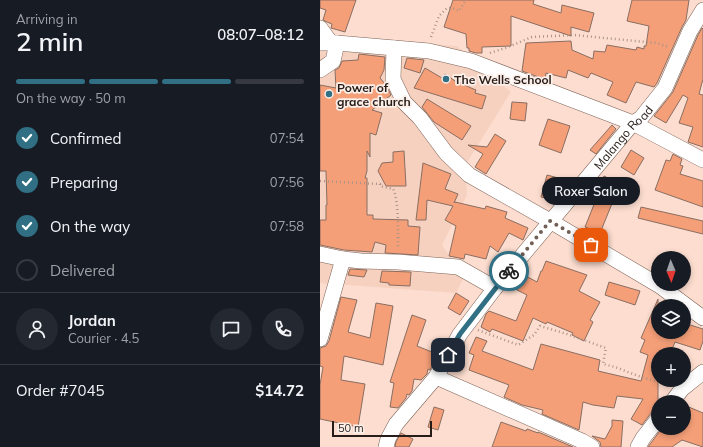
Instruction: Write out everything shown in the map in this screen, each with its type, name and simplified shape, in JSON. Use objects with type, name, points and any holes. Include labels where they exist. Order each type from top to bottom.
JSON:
[{"type":"street","name":"Malango Road","points":[[386,447],[388,439],[396,424],[436,377],[460,334],[495,288],[633,123],[641,118],[665,88],[690,32],[703,10]]},
{"type":"street","points":[[320,28],[329,43],[333,60],[320,70]]},
{"type":"street","points":[[329,43],[429,51],[471,61],[633,123],[703,160]]},
{"type":"street","points":[[394,48],[393,80],[404,102],[420,118],[446,153],[469,175],[660,286],[703,318]]},
{"type":"street","points":[[320,254],[361,261],[398,262],[458,267],[495,288]]},
{"type":"street","points":[[320,339],[343,259]]},
{"type":"street","points":[[677,395],[682,389],[703,372]]},
{"type":"street","points":[[436,377],[582,441],[592,447]]},
{"type":"street","points":[[638,447],[651,428]]},
{"type":"path","points":[[429,51],[428,46],[439,16],[447,8],[459,10],[466,0]]},
{"type":"path","points":[[471,61],[532,36],[574,35],[656,43],[681,51]]},
{"type":"path","points":[[320,181],[380,184],[380,186],[393,188],[397,212],[398,262]]},
{"type":"path","points":[[460,334],[473,328],[518,346],[534,335],[540,326],[606,348],[603,364],[682,389]]},
{"type":"shaded area","points":[[320,36],[457,46],[511,92],[465,166],[467,195],[442,245],[464,277],[456,293],[320,283]]},
{"type":"building","points":[[320,0],[356,0],[345,32],[331,28],[332,24],[323,20],[326,10],[320,8]]},
{"type":"building","points":[[453,0],[534,0],[533,4],[561,13],[562,5],[594,13],[589,32],[571,27],[571,36],[511,16],[511,46],[482,47],[482,53],[476,53],[469,51],[469,48],[467,48],[466,34],[444,27]]},
{"type":"building","points":[[632,0],[689,0],[686,20],[654,87],[636,82],[626,103],[607,95],[613,82],[591,73],[588,78],[568,70],[566,78],[546,73],[545,79],[522,71],[526,43],[571,41],[572,50],[593,59],[594,51],[605,52],[607,45],[636,50],[637,47],[644,49],[644,46],[646,46],[649,26],[627,21]]},
{"type":"building","points":[[702,28],[703,79],[699,94],[703,95],[703,147],[688,142],[693,127],[679,123],[688,98],[683,95],[666,123],[654,116],[673,92]]},
{"type":"building","points":[[359,54],[385,57],[384,70],[380,78],[386,85],[391,95],[372,110],[382,113],[376,135],[370,133],[370,157],[367,151],[367,171],[365,178],[367,178],[367,215],[373,215],[373,219],[408,220],[408,226],[420,227],[418,255],[385,253],[386,245],[375,242],[372,252],[344,250],[320,245],[320,220],[326,220],[327,205],[326,171],[320,171],[320,85],[336,88],[335,70],[339,68],[342,61],[358,60]]},
{"type":"building","points":[[407,58],[424,60],[420,73],[404,68]]},
{"type":"building","points":[[425,68],[442,78],[445,74],[458,83],[459,82],[476,90],[475,93],[486,96],[482,109],[414,88]]},
{"type":"building","points":[[427,99],[471,126],[462,140],[434,122],[422,107]]},
{"type":"building","points":[[512,102],[527,103],[525,121],[510,119]]},
{"type":"building","points":[[548,119],[570,126],[561,153],[539,145]]},
{"type":"building","points":[[612,125],[616,129],[596,154],[590,150]]},
{"type":"building","points":[[495,134],[506,141],[486,174],[475,167],[483,154],[468,145],[487,147]]},
{"type":"building","points":[[631,150],[644,158],[634,175],[621,167]]},
{"type":"building","points":[[404,151],[406,186],[386,186],[378,171],[382,163],[393,162],[393,152]]},
{"type":"building","points":[[673,154],[682,159],[680,165],[683,166],[680,174],[703,181],[703,207],[655,190],[666,160],[670,161]]},
{"type":"building","points":[[423,163],[451,174],[445,189],[458,194],[454,203],[485,209],[486,206],[507,212],[505,218],[528,228],[523,240],[509,233],[498,252],[490,246],[486,259],[465,254],[464,259],[449,256],[456,226],[445,220],[453,206],[427,200],[426,220],[416,220]]},
{"type":"building","points":[[547,175],[562,179],[559,193],[555,192],[553,200],[541,197]]},
{"type":"building","points":[[604,176],[620,184],[600,233],[585,227],[595,202],[590,201]]},
{"type":"building","points":[[641,207],[703,221],[703,234],[638,218]]},
{"type":"building","points":[[546,261],[587,275],[579,291],[600,302],[590,320],[593,322],[584,341],[572,335],[573,333],[533,318],[523,341],[492,329],[490,332],[481,327],[486,314],[489,311],[516,321],[527,295],[517,290],[524,275],[537,282]]},
{"type":"building","points":[[350,269],[367,270],[364,277],[348,275]]},
{"type":"building","points":[[382,271],[411,272],[410,286],[389,285],[389,283],[380,282]]},
{"type":"building","points":[[609,282],[640,291],[635,305],[605,295]]},
{"type":"building","points":[[456,293],[469,301],[460,315],[448,308]]},
{"type":"building","points":[[341,297],[357,300],[348,332],[370,338],[376,303],[393,306],[383,365],[344,356],[341,380],[365,384],[358,427],[320,419],[320,385],[323,367],[320,366],[320,348],[326,346],[329,341]]},
{"type":"building","points":[[412,315],[426,320],[417,346],[437,355],[430,370],[428,369],[427,374],[421,380],[414,379],[412,391],[409,395],[407,394],[406,398],[398,408],[390,407],[394,383],[390,382]]},
{"type":"building","points":[[651,315],[651,339],[691,339],[691,325],[703,329],[703,341],[700,350],[675,342],[673,347],[651,347],[651,387],[658,387],[658,395],[651,395],[651,413],[642,425],[631,419],[643,399],[617,396],[614,408],[583,402],[579,430],[542,414],[543,410],[522,405],[504,397],[509,385],[469,370],[474,355],[469,353],[476,337],[487,341],[482,351],[533,370],[541,344],[600,360],[598,371],[641,381],[648,355],[640,352],[645,340],[641,338]]},
{"type":"building","points":[[434,407],[444,410],[438,430],[428,427]]},
{"type":"building","points":[[691,408],[703,413],[703,447],[682,440],[672,447],[648,447],[657,435],[691,435]]},
{"type":"building","points":[[612,420],[623,421],[621,447],[601,447],[600,442],[592,436],[605,439],[612,426]]},
{"type":"building","points":[[501,422],[526,431],[527,429],[538,432],[573,447],[492,447]]},
{"type":"building","points":[[401,433],[413,439],[409,447],[395,447]]},
{"type":"way so far","points":[[509,271],[550,221],[591,245]]},
{"type":"place","name":"The Wells School","points":[[446,79]]},
{"type":"place","name":"Power of grace church","points":[[329,94]]},
{"type":"place","name":"Roxer Salon","points":[[591,245]]},
{"type":"route","points":[[448,355],[460,334],[509,271]]}]
